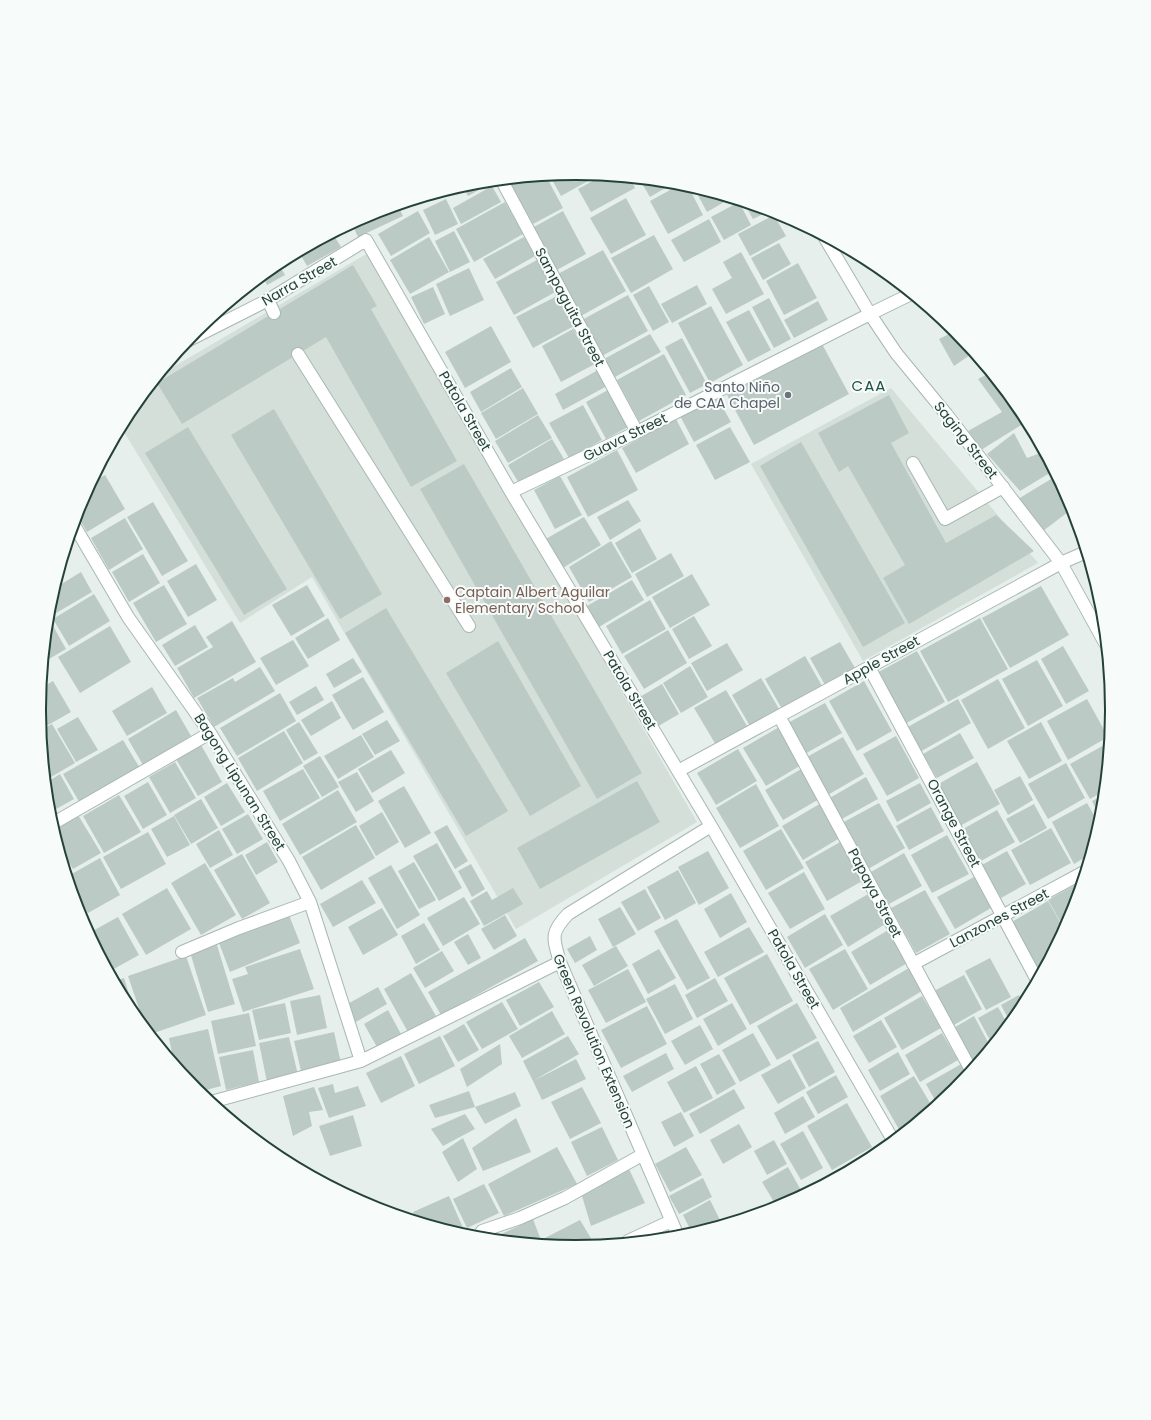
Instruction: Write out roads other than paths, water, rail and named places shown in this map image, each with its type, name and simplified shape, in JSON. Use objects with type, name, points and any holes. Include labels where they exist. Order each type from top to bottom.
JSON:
[{"type":"street","name":"Sampaguita Street","points":[[504,185],[637,432]]},
{"type":"street","name":"Narra Street","points":[[206,332],[268,300],[366,240]]},
{"type":"street","name":"Patola Street","points":[[366,240],[511,492],[711,826],[890,1136]]},
{"type":"street","name":"Saging Street","points":[[829,245],[870,314],[896,353],[947,415],[1061,563],[1099,631]]},
{"type":"street","name":"Guava Street","points":[[511,492],[637,432],[906,296]]},
{"type":"street","points":[[268,300],[274,313]]},
{"type":"street","points":[[298,354],[469,626]]},
{"type":"street","points":[[913,463],[945,518],[1003,487]]},
{"type":"street","name":"Bagong Lipunan Street","points":[[77,531],[128,616],[210,733],[290,861],[310,902],[361,1061]]},
{"type":"street","name":"Apple Street","points":[[678,771],[1061,563],[1081,554]]},
{"type":"street","name":"Orange Street","points":[[869,667],[1034,975]]},
{"type":"street","name":"Papaya Street","points":[[779,716],[968,1066]]},
{"type":"street","points":[[58,821],[210,733]]},
{"type":"street","name":"Green Revolution Extension","points":[[675,1230],[560,962],[553,939],[558,925],[568,914],[711,826]]},
{"type":"street","name":"Lanzones Street","points":[[913,964],[1079,875]]},
{"type":"street","points":[[182,952],[239,928],[310,902]]},
{"type":"street","points":[[218,1100],[361,1061],[560,962]]},
{"type":"street","points":[[484,1231],[520,1218],[565,1198],[642,1155]]},
{"type":"street","points":[[640,1235],[671,1221]]},
{"type":"place","name":"Santo Niño de CAA Chapel","points":[[788,395]]},
{"type":"place","name":"Captain Albert Aguilar Elementary School","points":[[447,600]]},
{"type":"district","name":"CAA","points":[[869,385]]}]
